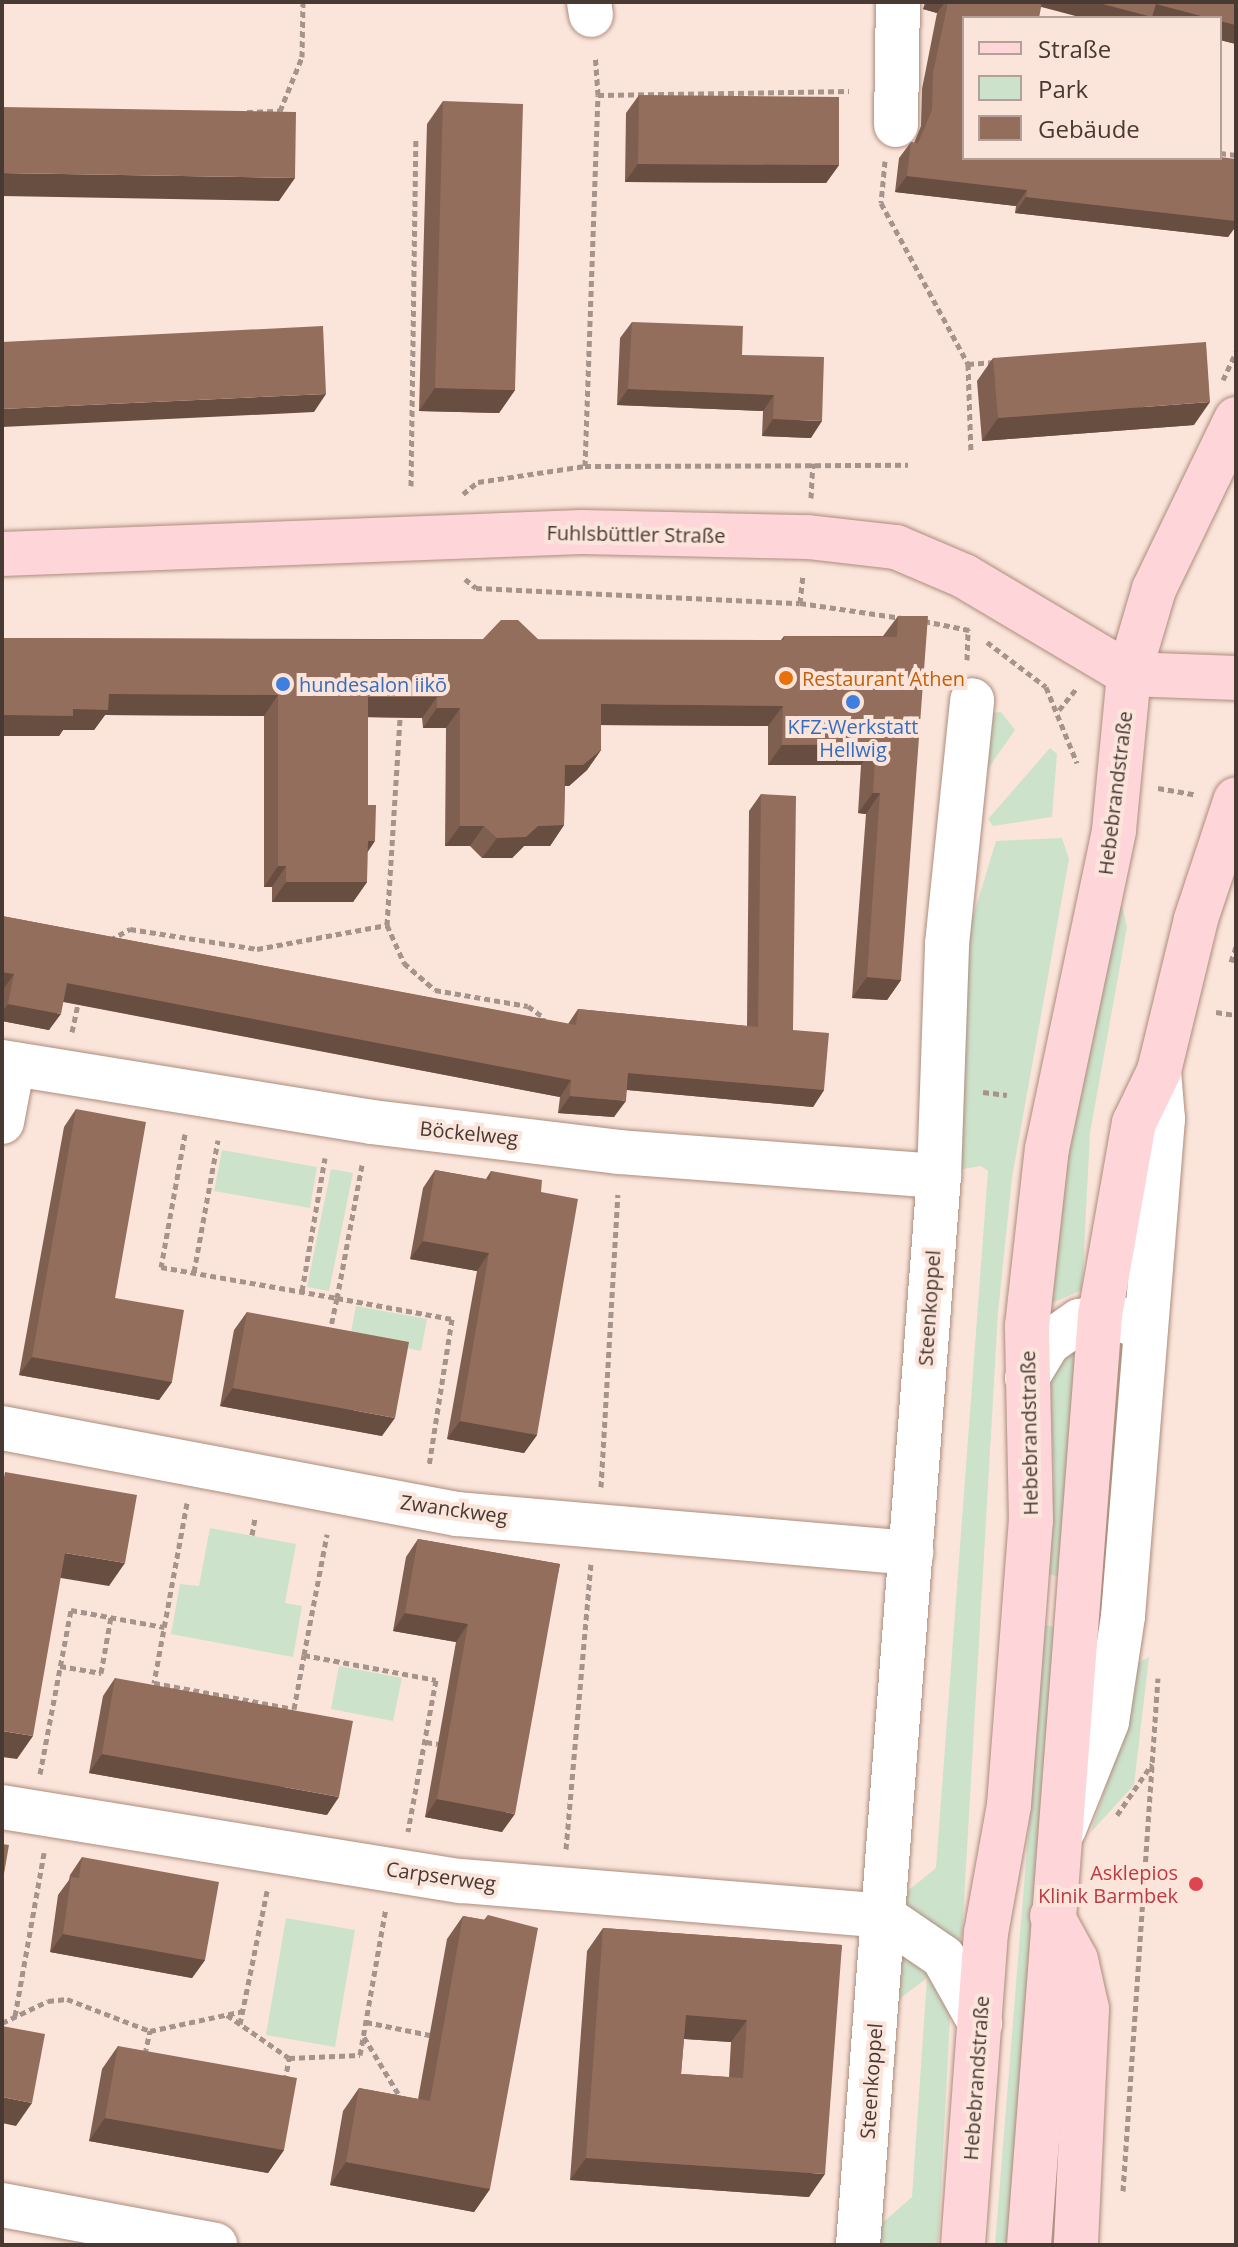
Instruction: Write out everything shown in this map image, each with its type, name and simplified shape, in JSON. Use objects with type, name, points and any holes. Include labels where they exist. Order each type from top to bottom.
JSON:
[{"type":"main road","name":"Hebebrandstraße","points":[[963,2245],[994,1872],[1009,1805],[1031,1521],[1027,1378],[1030,1278],[1047,1149],[1078,982],[1103,889],[1119,781],[1129,674],[1154,589],[1236,419]]},
{"type":"main road","name":"Fuhlsbüttler Straße","points":[[2,554],[582,532],[808,537],[896,547],[974,582],[1129,674],[1236,678]]},
{"type":"main road","points":[[1029,2245],[1052,1916],[1063,1832],[1100,1315],[1134,1123],[1159,1071],[1196,919],[1236,800]]},
{"type":"main road","points":[[1052,1916],[1076,1960],[1087,2009],[1076,2245]]},
{"type":"street","points":[[896,125],[898,2]]},
{"type":"street","name":"Steenkoppel","points":[[858,2245],[939,1176],[947,944],[972,700]]},
{"type":"street","points":[[2,1122],[7,1063]]},
{"type":"street","name":"Böckelweg","points":[[7,1063],[372,1122],[619,1152],[939,1176]]},
{"type":"street","points":[[1063,1832],[1099,1745],[1112,1697],[1163,1119],[1159,1071]]},
{"type":"street","points":[[1027,1378],[1056,1335],[1100,1315],[1125,1319],[1143,1332]]},
{"type":"street","name":"Zwanckweg","points":[[2,1428],[457,1514],[911,1553]]},
{"type":"street","name":"Carpserweg","points":[[15,1791],[51,1815],[397,1871],[475,1882],[883,1916]]},
{"type":"street","points":[[883,1916],[943,1957],[980,2023]]},
{"type":"street","points":[[2,2205],[215,2245]]},
{"type":"path","points":[[233,112],[280,111],[302,57],[303,2]]},
{"type":"path","points":[[585,466],[598,95],[590,9]]},
{"type":"path","points":[[598,95],[849,91]]},
{"type":"path","points":[[896,125],[885,154],[881,203],[968,364],[971,453]]},
{"type":"path","points":[[411,486],[416,140]]},
{"type":"path","points":[[968,364],[1000,361]]},
{"type":"path","points":[[478,482],[585,466],[908,465]]},
{"type":"path","points":[[476,588],[800,603],[968,629],[1046,687],[1084,776],[1236,800]]},
{"type":"path","points":[[400,717],[387,925],[404,963],[435,990],[528,1006],[543,1017],[542,1033]]},
{"type":"path","points":[[106,942],[130,929],[257,949],[387,925]]},
{"type":"path","points":[[64,1070],[81,986]]},
{"type":"path","points":[[1216,1012],[1236,1015]]},
{"type":"path","points":[[185,1134],[161,1267],[452,1319],[429,1466]]},
{"type":"path","points":[[194,1272],[218,1140]]},
{"type":"path","points":[[302,1291],[325,1158]]},
{"type":"path","points":[[329,1335],[362,1165]]},
{"type":"path","points":[[187,1503],[154,1683],[160,1685],[294,1709],[327,1534]]},
{"type":"path","points":[[252,1535],[255,1518]]},
{"type":"path","points":[[15,1791],[40,1776],[71,1610],[164,1627]]},
{"type":"path","points":[[60,1666],[101,1673],[111,1617]]},
{"type":"path","points":[[227,2015],[289,2058],[360,2055],[426,1742],[436,1680],[304,1655]]},
{"type":"path","points":[[158,1695],[160,1685]]},
{"type":"path","points":[[282,1718],[284,1707]]},
{"type":"path","points":[[426,1742],[438,1744]]},
{"type":"path","points":[[1113,1819],[1154,1759],[1123,2198]]},
{"type":"path","points":[[14,2017],[51,1815]]},
{"type":"path","points":[[240,2024],[275,1851]]},
{"type":"path","points":[[2,2023],[67,1999],[150,2031],[243,2011]]},
{"type":"path","points":[[366,2022],[430,2035]]},
{"type":"path","points":[[142,2067],[150,2031]]},
{"type":"path","points":[[363,2036],[411,2115]]},
{"type":"path","points":[[283,2093],[289,2058]]},
{"type":"green space","points":[[1001,712],[1015,730],[985,773],[993,713]]},
{"type":"green space","points":[[1050,748],[1057,754],[1052,817],[993,826],[988,819]]},
{"type":"green space","points":[[1062,838],[1069,859],[1012,1178],[998,1313],[962,1936],[955,1948],[902,1908],[904,1894],[936,1868],[988,1171],[981,1166],[957,1170],[960,1032],[972,920],[996,841]]},
{"type":"green space","points":[[1121,902],[1127,927],[1090,1133],[1082,1290],[1045,1306],[1069,1142]]},
{"type":"green space","points":[[222,1150],[317,1167],[310,1208],[214,1191]]},
{"type":"green space","points":[[331,1169],[353,1173],[329,1291],[307,1287]]},
{"type":"green space","points":[[356,1306],[427,1319],[421,1351],[350,1337]]},
{"type":"green space","points":[[1120,1342],[1123,1343],[1106,1595],[1100,1590]]},
{"type":"green space","points":[[1071,1350],[1075,1356],[1061,1577],[1048,1574],[1054,1477],[1050,1382]]},
{"type":"green space","points":[[210,1528],[296,1544],[285,1603],[302,1606],[293,1657],[171,1634],[180,1584],[199,1586]]},
{"type":"green space","points":[[1045,1625],[1058,1628],[1008,2245],[995,2245]]},
{"type":"green space","points":[[1149,1657],[1134,1785],[1091,1832],[1110,1773],[1132,1666]]},
{"type":"green space","points":[[339,1666],[402,1678],[393,1721],[331,1709]]},
{"type":"green space","points":[[286,1918],[355,1930],[335,2047],[266,2035]]},
{"type":"green space","points":[[905,1947],[951,1999],[938,2245],[878,2245],[879,2226],[912,2197],[927,1978],[898,2000],[899,1953]]},
{"type":"building","points":[[948,2],[1042,2],[1039,16],[962,16],[962,160],[1236,159],[1236,221],[1026,197],[1027,190],[907,176],[911,142],[918,143],[932,110],[933,73]]},
{"type":"building","points":[[1095,2],[1236,2],[1236,25],[1222,22],[1222,16],[1201,16],[1156,4],[1152,16]]},
{"type":"building","points":[[639,95],[839,97],[839,165],[638,164]]},
{"type":"building","points":[[443,101],[523,104],[515,390],[435,388]]},
{"type":"building","points":[[2,107],[296,112],[295,178],[2,173]]},
{"type":"building","points":[[632,322],[743,326],[742,355],[824,357],[822,421],[773,419],[774,395],[628,389]]},
{"type":"building","points":[[323,326],[326,394],[2,409],[2,342]]},
{"type":"building","points":[[1206,342],[1210,402],[998,418],[993,358]]},
{"type":"building","points":[[898,616],[928,616],[901,980],[867,977],[880,793],[873,793],[876,744],[782,745],[783,706],[601,704],[601,750],[583,765],[565,765],[564,825],[538,826],[526,837],[497,838],[484,826],[460,826],[460,708],[437,708],[437,697],[368,697],[368,805],[376,805],[375,841],[368,841],[367,882],[286,882],[286,866],[278,866],[278,695],[109,694],[108,710],[73,709],[73,716],[2,715],[2,638],[482,640],[501,620],[518,620],[539,640],[784,640],[784,636],[897,637]]},
{"type":"building","points":[[761,794],[796,796],[793,1030],[829,1033],[824,1090],[628,1073],[626,1101],[570,1096],[571,1080],[67,983],[61,1014],[8,1004],[14,974],[2,972],[2,916],[576,1025],[578,1009],[758,1027]]},
{"type":"building","points":[[76,1109],[146,1122],[115,1298],[184,1310],[172,1382],[32,1357]]},
{"type":"building","points":[[435,1170],[490,1180],[491,1171],[542,1180],[541,1192],[578,1199],[537,1435],[460,1421],[489,1253],[423,1241]]},
{"type":"building","points":[[247,1312],[409,1342],[395,1418],[233,1388]]},
{"type":"building","points":[[5,1472],[137,1495],[125,1563],[65,1553],[33,1736],[2,1731],[2,1488]]},
{"type":"building","points":[[418,1539],[560,1564],[515,1814],[437,1799],[468,1624],[405,1613]]},
{"type":"building","points":[[115,1678],[353,1721],[339,1797],[102,1754]]},
{"type":"building","points":[[2,1844],[9,1845],[2,1885]]},
{"type":"building","points":[[82,1857],[219,1882],[205,1960],[63,1934],[71,1877],[79,1878]]},
{"type":"building","points":[[488,1915],[538,1928],[490,2189],[346,2162],[359,2088],[430,2101],[463,1916],[486,1920]]},
{"type":"building","points":[[603,1928],[842,1945],[825,2174],[586,2158]],"holes":[[[686,2015],[747,2020],[743,2078],[681,2074]]]},
{"type":"building","points":[[2,2026],[45,2034],[32,2103],[2,2097]]},
{"type":"building","points":[[118,2046],[297,2078],[284,2150],[105,2118]]},
{"type":"place","name":"Restaurant Athen","points":[[786,678]]},
{"type":"place","name":"hundesalon iikō","points":[[283,684]]},
{"type":"place","name":"KFZ-Werkstatt Hellwig","points":[[853,702]]},
{"type":"place","name":"Asklepios Klinik Barmbek","points":[[1196,1884]]}]
